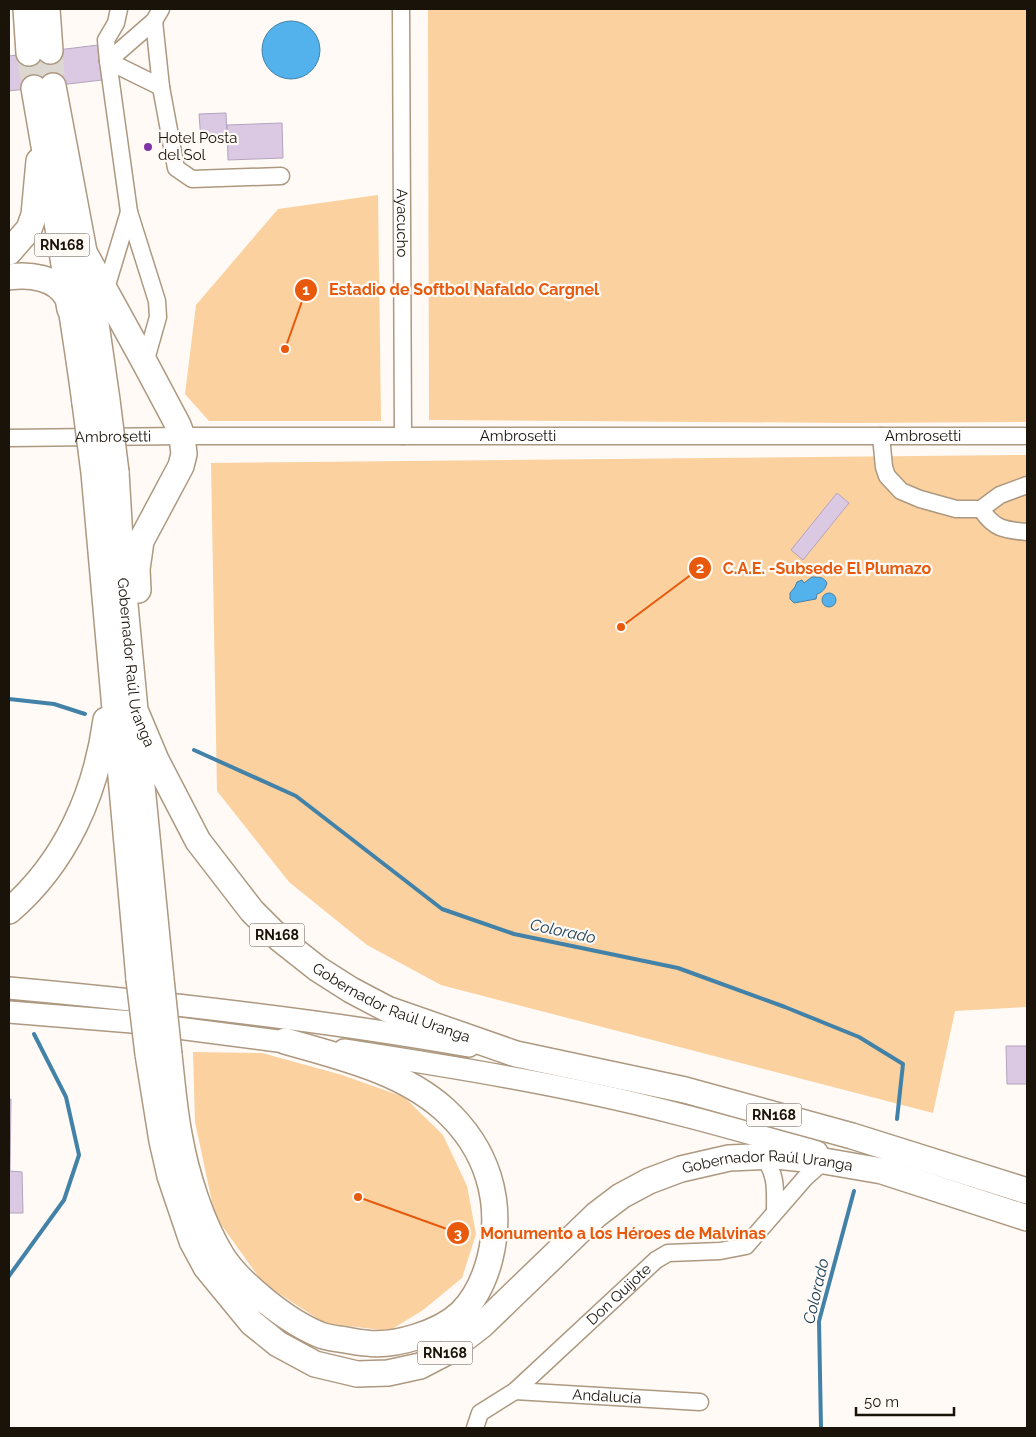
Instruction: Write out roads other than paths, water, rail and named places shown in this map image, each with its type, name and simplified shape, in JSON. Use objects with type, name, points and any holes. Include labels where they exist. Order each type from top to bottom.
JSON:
[{"type":"highway","points":[[26,9],[40,52],[47,9]]},
{"type":"highway","name":"Gobernador Raúl Uranga","points":[[86,326],[85,254],[44,87],[42,136],[55,203],[86,326],[129,646],[135,710],[156,760],[198,841],[252,911],[280,939],[318,969],[351,990],[387,1009],[516,1054],[685,1090],[852,1136],[1027,1191]]},
{"type":"highway","points":[[9,252],[30,228],[34,215],[42,136]]},
{"type":"highway","points":[[85,254],[145,363],[182,436],[184,454],[181,466],[141,540],[137,569],[138,619],[129,646]]},
{"type":"highway","points":[[9,277],[37,277],[59,289],[86,326]]},
{"type":"highway","name":"Gobernador Raúl Uranga","points":[[105,472],[112,683],[150,979]]},
{"type":"highway","points":[[9,911],[45,874],[62,850],[77,821],[92,785],[102,746],[112,683]]},
{"type":"highway","points":[[135,710],[150,979],[159,1054],[189,1174],[206,1224],[223,1258],[250,1287],[288,1319],[320,1336],[368,1344],[404,1340],[435,1331],[461,1313],[477,1292],[487,1268],[493,1245],[496,1214],[493,1192],[488,1173],[479,1153],[468,1135],[444,1109],[402,1081],[369,1066],[285,1041]]},
{"type":"highway","name":"Gobernador Raúl Uranga","points":[[159,1054],[162,1141],[179,1207],[192,1241],[206,1267],[252,1323],[278,1344],[315,1364],[357,1374],[388,1373],[420,1366],[447,1352],[482,1325],[596,1215],[621,1196],[681,1169],[729,1158],[776,1156],[824,1160],[882,1170],[1027,1218]]},
{"type":"main road","name":"Gobernador Raúl Uranga","points":[[9,988],[153,1002],[410,1036],[516,1054]]},
{"type":"main road","name":"Gobernador Raúl Uranga","points":[[9,1012],[132,1022],[285,1041],[458,1068],[568,1089],[674,1113],[882,1170]]},
{"type":"street","points":[[119,9],[116,24],[106,40],[108,61],[129,212],[157,301],[158,317],[145,363]]},
{"type":"street","name":"Ayacucho","points":[[401,9],[403,436]]},
{"type":"street","points":[[108,61],[157,15]]},
{"type":"street","points":[[157,15],[161,87],[176,168],[192,180],[281,176]]},
{"type":"street","points":[[108,61],[161,87]]},
{"type":"street","points":[[86,326],[105,292],[129,212]]},
{"type":"street","name":"Ambrosetti","points":[[9,438],[182,436],[1027,436]]},
{"type":"street","points":[[881,436],[884,467],[887,476],[900,491],[920,499],[956,508],[981,509],[1000,495],[1027,485]]},
{"type":"street","points":[[981,509],[989,521],[996,526],[1027,532]]},
{"type":"street","points":[[764,1158],[772,1168],[775,1187],[775,1211]]},
{"type":"street","name":"Don Quijote","points":[[475,1428],[480,1413],[515,1391],[656,1260],[668,1254],[720,1252],[746,1246],[775,1211],[824,1160]]},
{"type":"street","name":"Andalucía","points":[[515,1391],[700,1402]]},
{"type":"water","points":[[291,21],[307,26],[315,34],[320,50],[315,66],[307,74],[291,79],[275,74],[267,66],[262,50],[267,34],[275,26]]},
{"type":"water","points":[[812,577],[819,577],[824,580],[827,583],[825,589],[817,594],[816,599],[794,603],[790,599],[790,593],[797,582],[802,580],[804,583]]},
{"type":"water","points":[[826,593],[832,593],[836,600],[832,607],[826,607],[822,603],[822,597]]},
{"type":"waterway","name":"Colorado","points":[[9,699],[54,704],[85,714]]},
{"type":"waterway","name":"Colorado","points":[[194,750],[296,796],[442,909],[514,934],[678,968],[785,1007],[859,1037],[903,1064],[897,1119]]},
{"type":"waterway","points":[[9,1276],[64,1200],[79,1155],[66,1097],[34,1034]]},
{"type":"waterway","name":"Colorado","points":[[821,1428],[819,1321],[854,1191]]},
{"type":"tunnel","points":[[50,51],[53,86]]},
{"type":"tunnel","points":[[29,53],[34,88]]},
{"type":"place","name":"Hotel Posta del Sol","points":[[148,147]]},
{"type":"place","name":"Estadio de Softbol Nafaldo Cargnel","points":[[285,349]]},
{"type":"place","name":"C.A.E. -Subsede El Plumazo","points":[[621,627]]},
{"type":"place","name":"Monumento a los Héroes de Malvinas","points":[[358,1197]]}]
